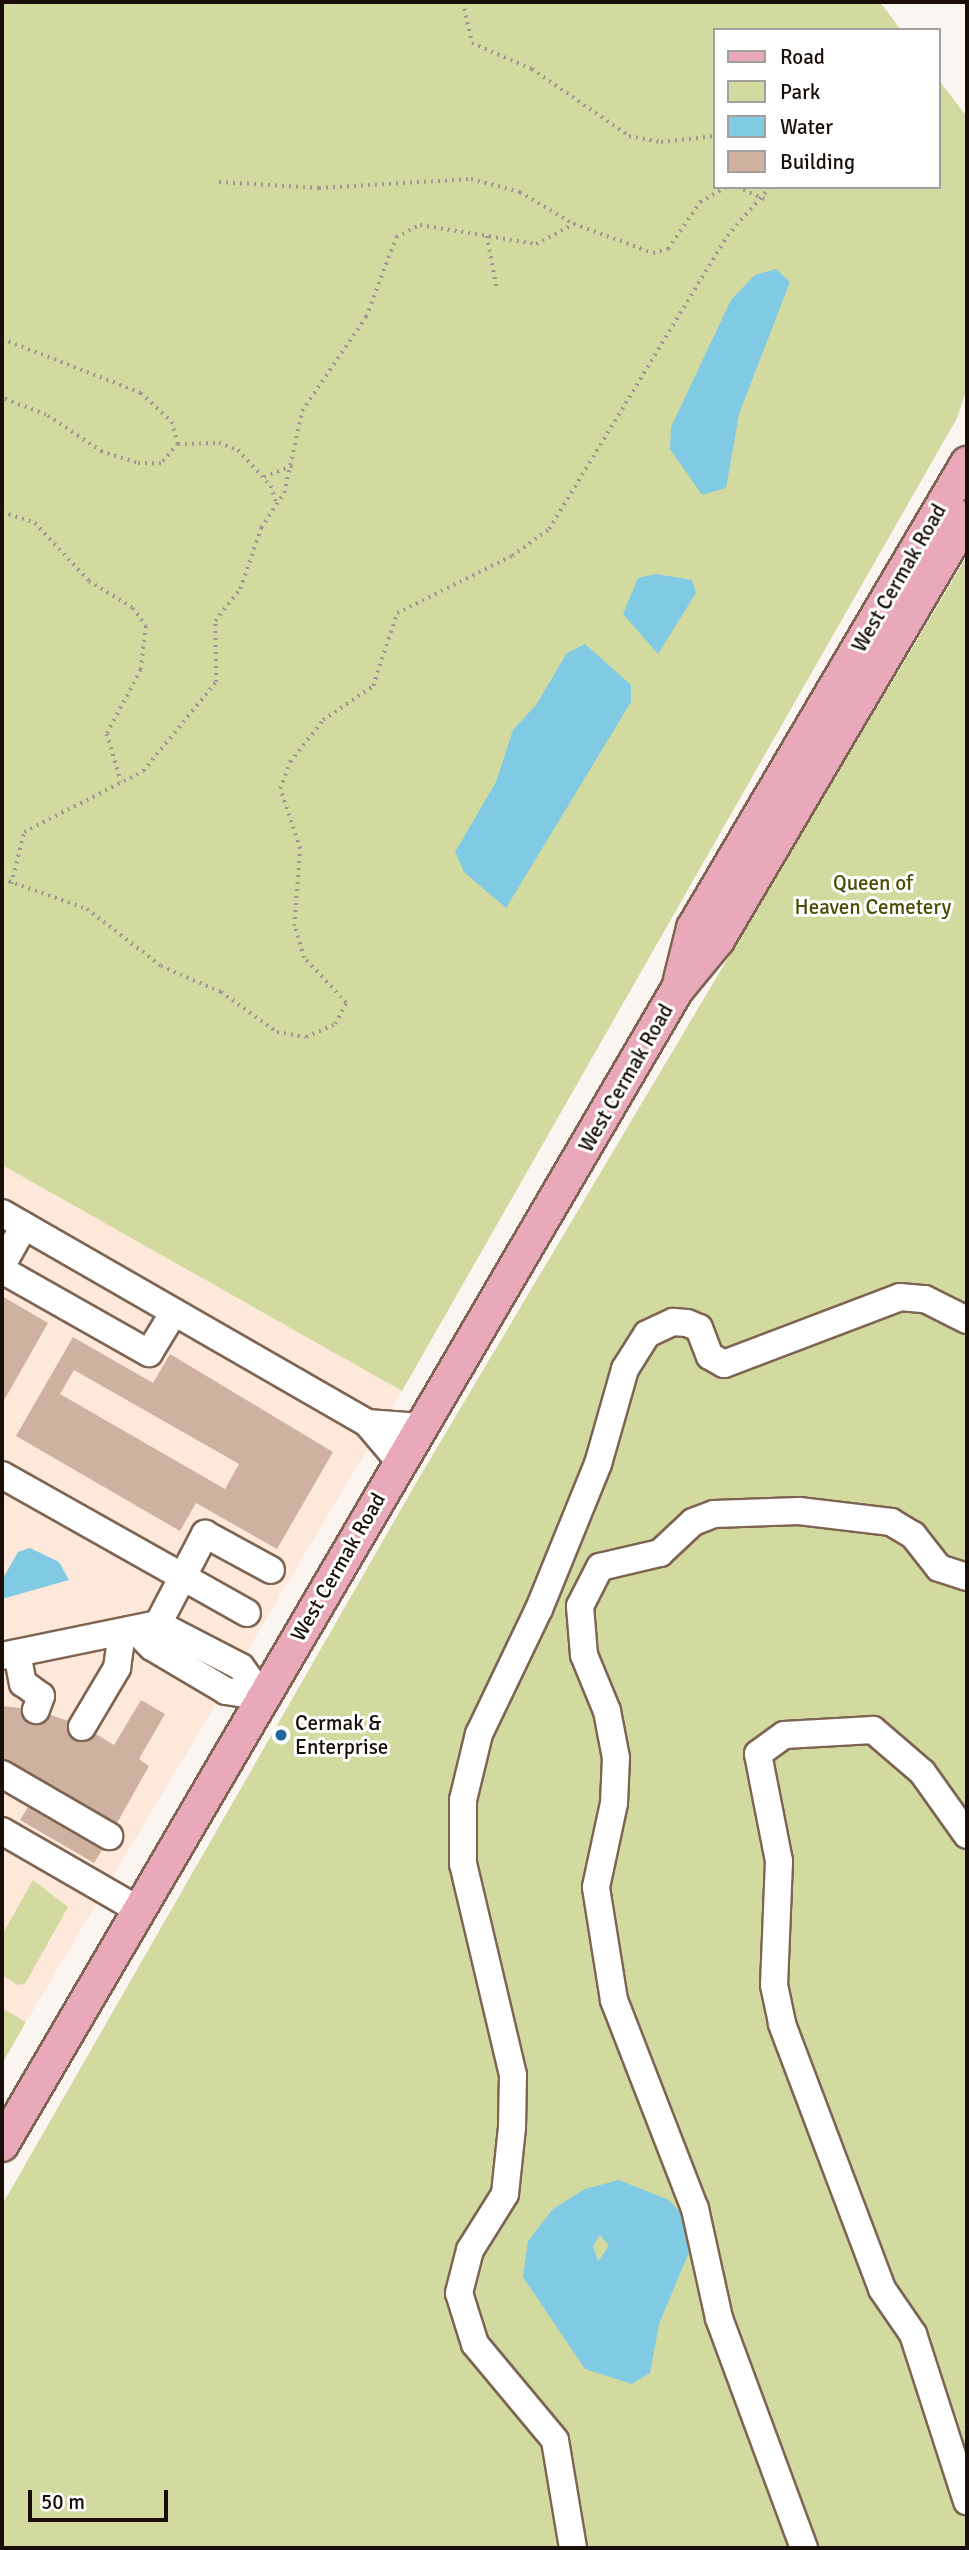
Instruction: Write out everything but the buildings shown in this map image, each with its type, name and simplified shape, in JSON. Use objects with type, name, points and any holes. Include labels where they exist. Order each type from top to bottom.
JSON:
[{"type":"main road","name":"West Cermak Road","points":[[677,990],[693,928],[967,463]]},
{"type":"main road","name":"West Cermak Road","points":[[2,2145],[677,990],[718,940],[967,517]]},
{"type":"street","points":[[174,1312],[149,1353],[2,1268],[13,1220],[174,1312],[367,1423],[400,1462]]},
{"type":"street","points":[[573,2548],[555,2440],[475,2344],[459,2293],[470,2250],[505,2194],[512,2127],[511,2065],[463,1864],[463,1800],[479,1734],[544,1599],[598,1464],[625,1369],[647,1334],[673,1322],[687,1323],[699,1328],[710,1356],[724,1364],[900,1297],[925,1299],[967,1320]]},
{"type":"street","points":[[367,1423],[421,1427]]},
{"type":"street","points":[[3,1478],[247,1613]]},
{"type":"street","points":[[804,2548],[719,2318],[695,2209],[614,2000],[596,1886],[614,1803],[616,1758],[607,1711],[584,1655],[580,1606],[600,1567],[660,1553],[692,1522],[714,1514],[799,1511],[891,1522],[913,1535],[939,1568],[967,1577]]},
{"type":"street","points":[[82,1727],[139,1629],[205,1534],[271,1570]]},
{"type":"street","points":[[139,1629],[152,1647],[226,1691],[262,1697]]},
{"type":"street","points":[[9,1654],[139,1629]]},
{"type":"street","points":[[2,1678],[9,1654]]},
{"type":"street","points":[[9,1654],[23,1683],[41,1696],[36,1710]]},
{"type":"street","points":[[967,1835],[922,1772],[873,1730],[785,1735],[758,1754],[779,1861],[774,1985],[782,2024],[882,2289],[913,2334],[967,2501]]},
{"type":"street","points":[[2,1774],[109,1836]]},
{"type":"street","points":[[2,1831],[139,1910]]},
{"type":"path","points":[[463,2],[472,43],[532,69],[629,136],[660,142],[713,136]]},
{"type":"path","points":[[219,182],[319,188],[471,179],[520,192],[574,224],[631,248],[661,252],[700,202],[723,189]]},
{"type":"path","points":[[742,189],[764,199]]},
{"type":"path","points":[[2,879],[87,909],[161,966],[221,992],[277,1032],[306,1037],[342,1017],[343,996],[298,946],[294,893],[300,849],[280,789],[290,762],[323,720],[373,686],[397,613],[512,556],[550,529],[727,236],[764,199],[769,189]]},
{"type":"path","points":[[11,884],[24,832],[143,771],[216,682],[215,621],[240,589],[261,528],[277,505],[293,464],[302,411],[366,317],[396,237],[420,225],[536,244],[574,224]]},
{"type":"path","points":[[487,236],[497,289]]},
{"type":"path","points":[[2,340],[141,393],[172,422],[178,444]]},
{"type":"path","points":[[2,398],[46,415],[102,453],[136,463],[161,464],[178,444]]},
{"type":"path","points":[[178,444],[229,445],[264,477],[277,505]]},
{"type":"path","points":[[264,477],[293,464]]},
{"type":"path","points":[[2,512],[49,534],[89,581],[133,608],[146,626],[141,670],[107,734],[121,783]]},
{"type":"shaded area","points":[[2,1165],[402,1391],[26,2022],[2,2008]]},
{"type":"green space","points":[[2,2],[880,2],[900,28],[713,28],[713,189],[941,189],[941,83],[967,117],[967,388],[957,418],[402,1391],[2,1165]]},
{"type":"green space","name":"Queen of Heaven Cemetery","points":[[967,556],[967,2548],[2,2548],[2,2205],[416,1483]]},
{"type":"green space","points":[[33,1880],[68,1907],[25,1984],[17,1985],[2,1975],[2,1935]]},
{"type":"green space","points":[[2,2008],[26,2022],[2,2064]]},
{"type":"water","points":[[776,269],[790,282],[739,414],[726,488],[702,495],[670,449],[671,427],[731,300],[755,275]]},
{"type":"water","points":[[656,574],[692,580],[696,593],[658,654],[623,614],[638,578]]},
{"type":"water","points":[[585,644],[631,685],[631,702],[506,908],[464,872],[455,852],[496,782],[513,730],[536,705],[567,653]]},
{"type":"water","points":[[30,1548],[59,1562],[69,1580],[2,1599],[2,1580],[18,1552]]},
{"type":"water","points":[[619,2180],[669,2200],[688,2221],[692,2245],[659,2324],[650,2373],[632,2384],[585,2369],[523,2277],[528,2241],[553,2209],[585,2189]],"holes":[[[600,2235],[609,2246],[598,2261],[593,2246]]]},
{"type":"place","name":"Cermak & Enterprise","points":[[281,1735]]}]
